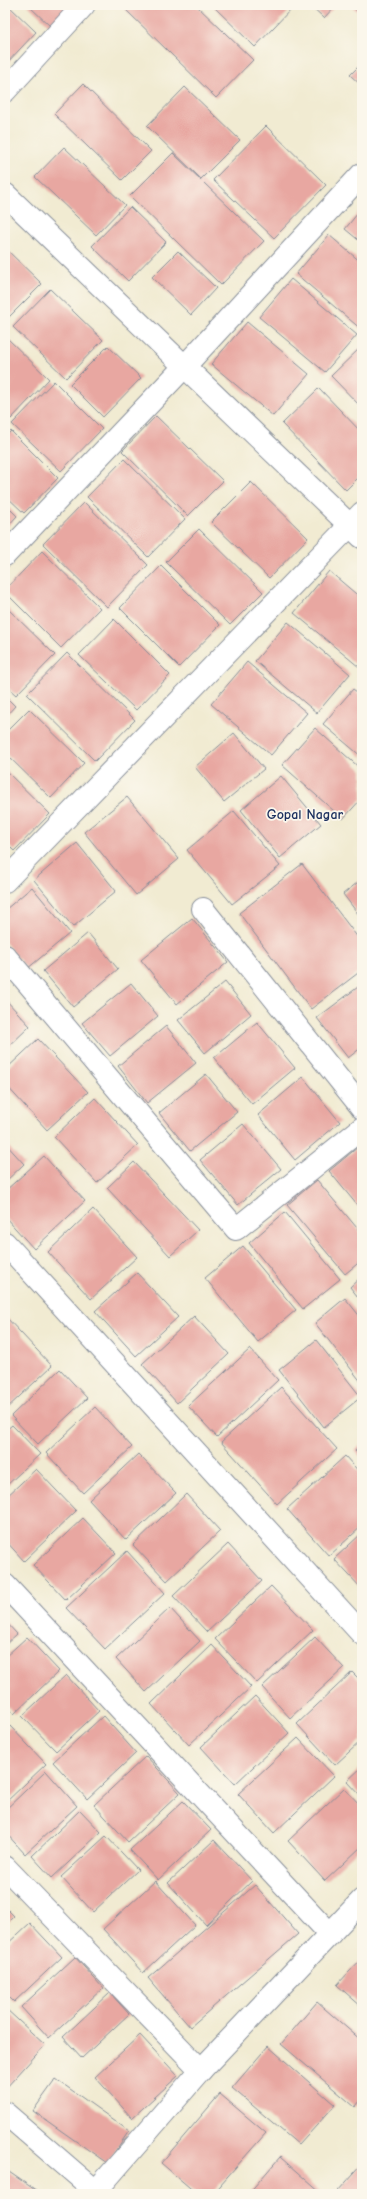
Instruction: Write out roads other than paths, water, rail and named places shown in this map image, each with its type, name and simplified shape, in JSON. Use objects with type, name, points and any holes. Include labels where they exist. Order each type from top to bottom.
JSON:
[{"type":"street","points":[[5,91],[84,5]]},
{"type":"street","points":[[5,555],[184,367],[362,174]]},
{"type":"street","points":[[5,194],[184,367],[358,525],[5,881]]},
{"type":"street","points":[[203,909],[362,1108]]},
{"type":"street","points":[[5,956],[236,1229],[362,1128]]},
{"type":"street","points":[[5,1243],[362,1634]]},
{"type":"street","points":[[5,1585],[330,1934]]},
{"type":"street","points":[[5,1867],[201,2070]]},
{"type":"street","points":[[5,2113],[97,2193],[201,2070],[362,1900]]},
{"type":"district","name":"Gopal Nagar","points":[[305,814]]}]
